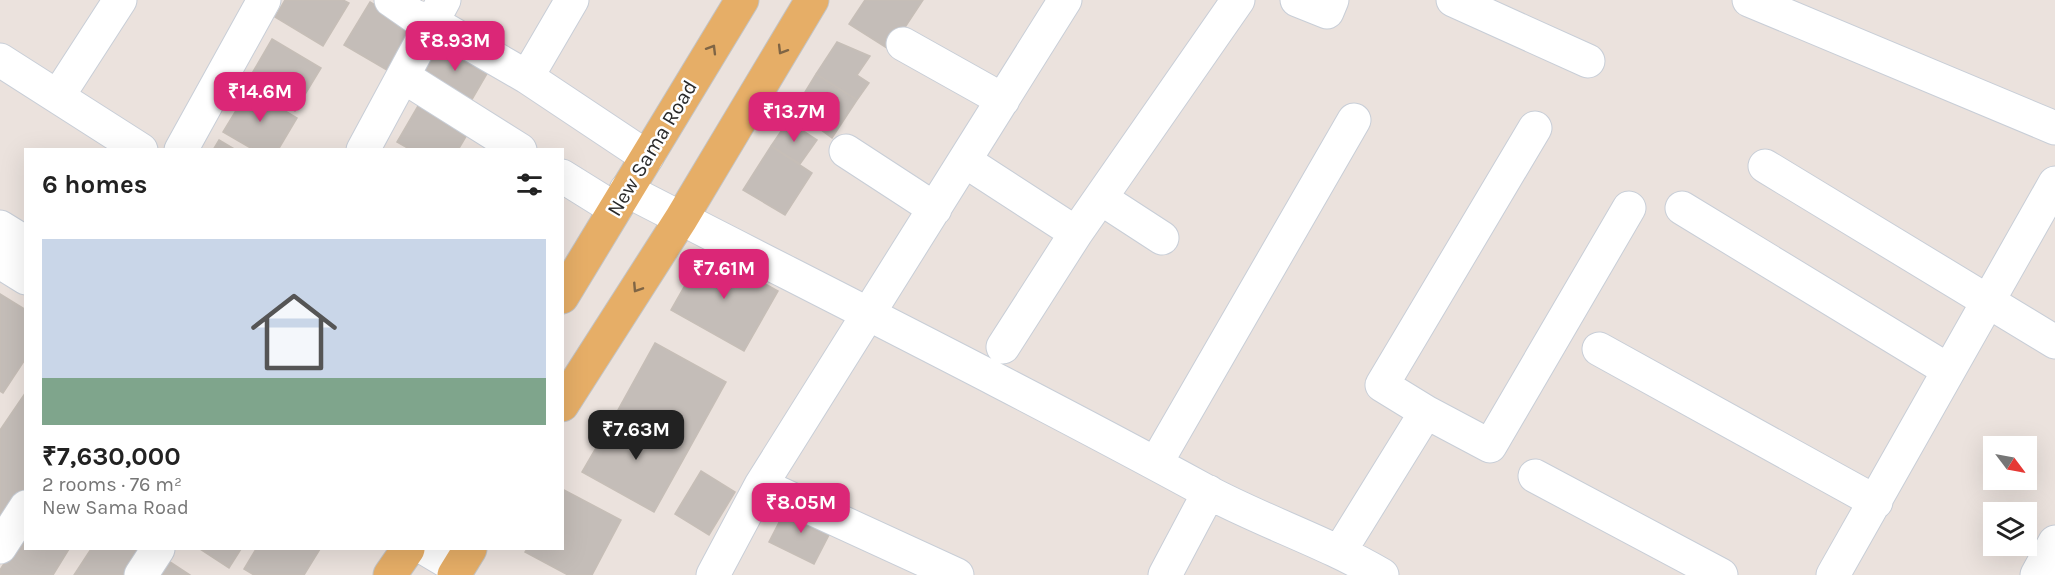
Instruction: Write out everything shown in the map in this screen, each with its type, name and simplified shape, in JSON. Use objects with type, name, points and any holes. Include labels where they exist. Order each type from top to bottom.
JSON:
[{"type":"main road","name":"New Sama Road","points":[[564,294],[742,0]]},
{"type":"main road","points":[[564,402],[681,219],[812,0]]},
{"type":"main road","points":[[390,575],[407,550]]},
{"type":"street","points":[[58,96],[120,0]]},
{"type":"street","points":[[182,148],[264,0]]},
{"type":"street","points":[[391,0],[414,16],[438,11],[527,76],[646,157]]},
{"type":"street","points":[[527,76],[572,0]]},
{"type":"street","points":[[713,575],[761,485],[1065,0]]},
{"type":"street","points":[[1003,347],[1076,233],[1102,199],[1238,0]]},
{"type":"street","points":[[1297,0],[1327,12],[1332,0]]},
{"type":"street","points":[[1453,0],[1588,61]]},
{"type":"street","points":[[1749,0],[2055,128]]},
{"type":"street","points":[[364,148],[438,11]]},
{"type":"street","points":[[903,44],[1004,100]]},
{"type":"street","points":[[0,60],[138,148]]},
{"type":"street","points":[[404,77],[517,148]]},
{"type":"street","points":[[1156,463],[1354,120]]},
{"type":"street","points":[[1535,128],[1382,385],[1426,412],[1490,446],[1629,208]]},
{"type":"street","points":[[846,151],[935,209]]},
{"type":"street","points":[[965,161],[1076,233]]},
{"type":"street","points":[[1765,166],[2055,342]]},
{"type":"street","points":[[564,177],[620,199],[681,219],[1209,492],[1340,551],[1382,575]]},
{"type":"street","points":[[1833,575],[2055,183]]},
{"type":"street","points":[[1102,199],[1162,238]]},
{"type":"street","points":[[1682,208],[1948,370]]},
{"type":"street","points":[[0,227],[24,242]]},
{"type":"street","points":[[0,262],[24,277]]},
{"type":"street","points":[[1599,349],[1876,502]]},
{"type":"street","points":[[1340,551],[1426,412]]},
{"type":"street","points":[[1535,476],[1721,575]]},
{"type":"street","points":[[761,485],[957,575]]},
{"type":"street","points":[[1165,575],[1209,492]]},
{"type":"street","points":[[0,547],[24,510]]},
{"type":"street","points":[[2037,575],[2055,542]]},
{"type":"street","points":[[141,575],[157,550]]},
{"type":"street","points":[[428,550],[461,564]]},
{"type":"building","points":[[285,0],[343,0],[349,3],[323,46],[275,17]]},
{"type":"building","points":[[865,0],[923,0],[890,50],[849,24]]},
{"type":"building","points":[[370,2],[418,31],[392,73],[344,45]]},
{"type":"building","points":[[444,36],[492,65],[467,108],[418,79]]},
{"type":"building","points":[[272,39],[321,68],[295,111],[247,82]]},
{"type":"building","points":[[837,42],[870,56],[857,75],[869,83],[857,100],[816,74]]},
{"type":"building","points":[[816,74],[857,100],[832,138],[794,110]]},
{"type":"building","points":[[249,89],[297,118],[279,148],[251,148],[223,132]]},
{"type":"building","points":[[422,99],[471,128],[459,148],[408,148],[397,142]]},
{"type":"building","points":[[788,121],[817,140],[800,164],[771,146]]},
{"type":"building","points":[[219,140],[233,148],[214,148]]},
{"type":"building","points":[[771,146],[812,173],[785,215],[743,190]]},
{"type":"building","points":[[705,250],[778,291],[744,351],[671,310]]},
{"type":"building","points":[[0,294],[24,309],[24,361],[3,393],[0,391]]},
{"type":"building","points":[[655,343],[726,382],[689,449],[618,410]]},
{"type":"building","points":[[24,395],[24,491],[0,527],[0,430]]},
{"type":"building","points":[[618,410],[689,449],[654,512],[582,472]]},
{"type":"building","points":[[701,471],[735,492],[709,535],[675,514]]},
{"type":"building","points":[[564,490],[621,520],[592,575],[568,575],[525,552],[526,550],[564,550]]},
{"type":"building","points":[[788,505],[833,527],[814,564],[769,542]]},
{"type":"building","points":[[24,532],[24,550],[68,550],[53,575],[0,575],[0,570]]},
{"type":"building","points":[[90,550],[139,550],[124,575],[74,575]]},
{"type":"building","points":[[202,550],[240,550],[229,568]]},
{"type":"building","points":[[255,550],[319,550],[304,575],[254,575],[244,569]]},
{"type":"building","points":[[167,560],[190,575],[158,575]]}]
